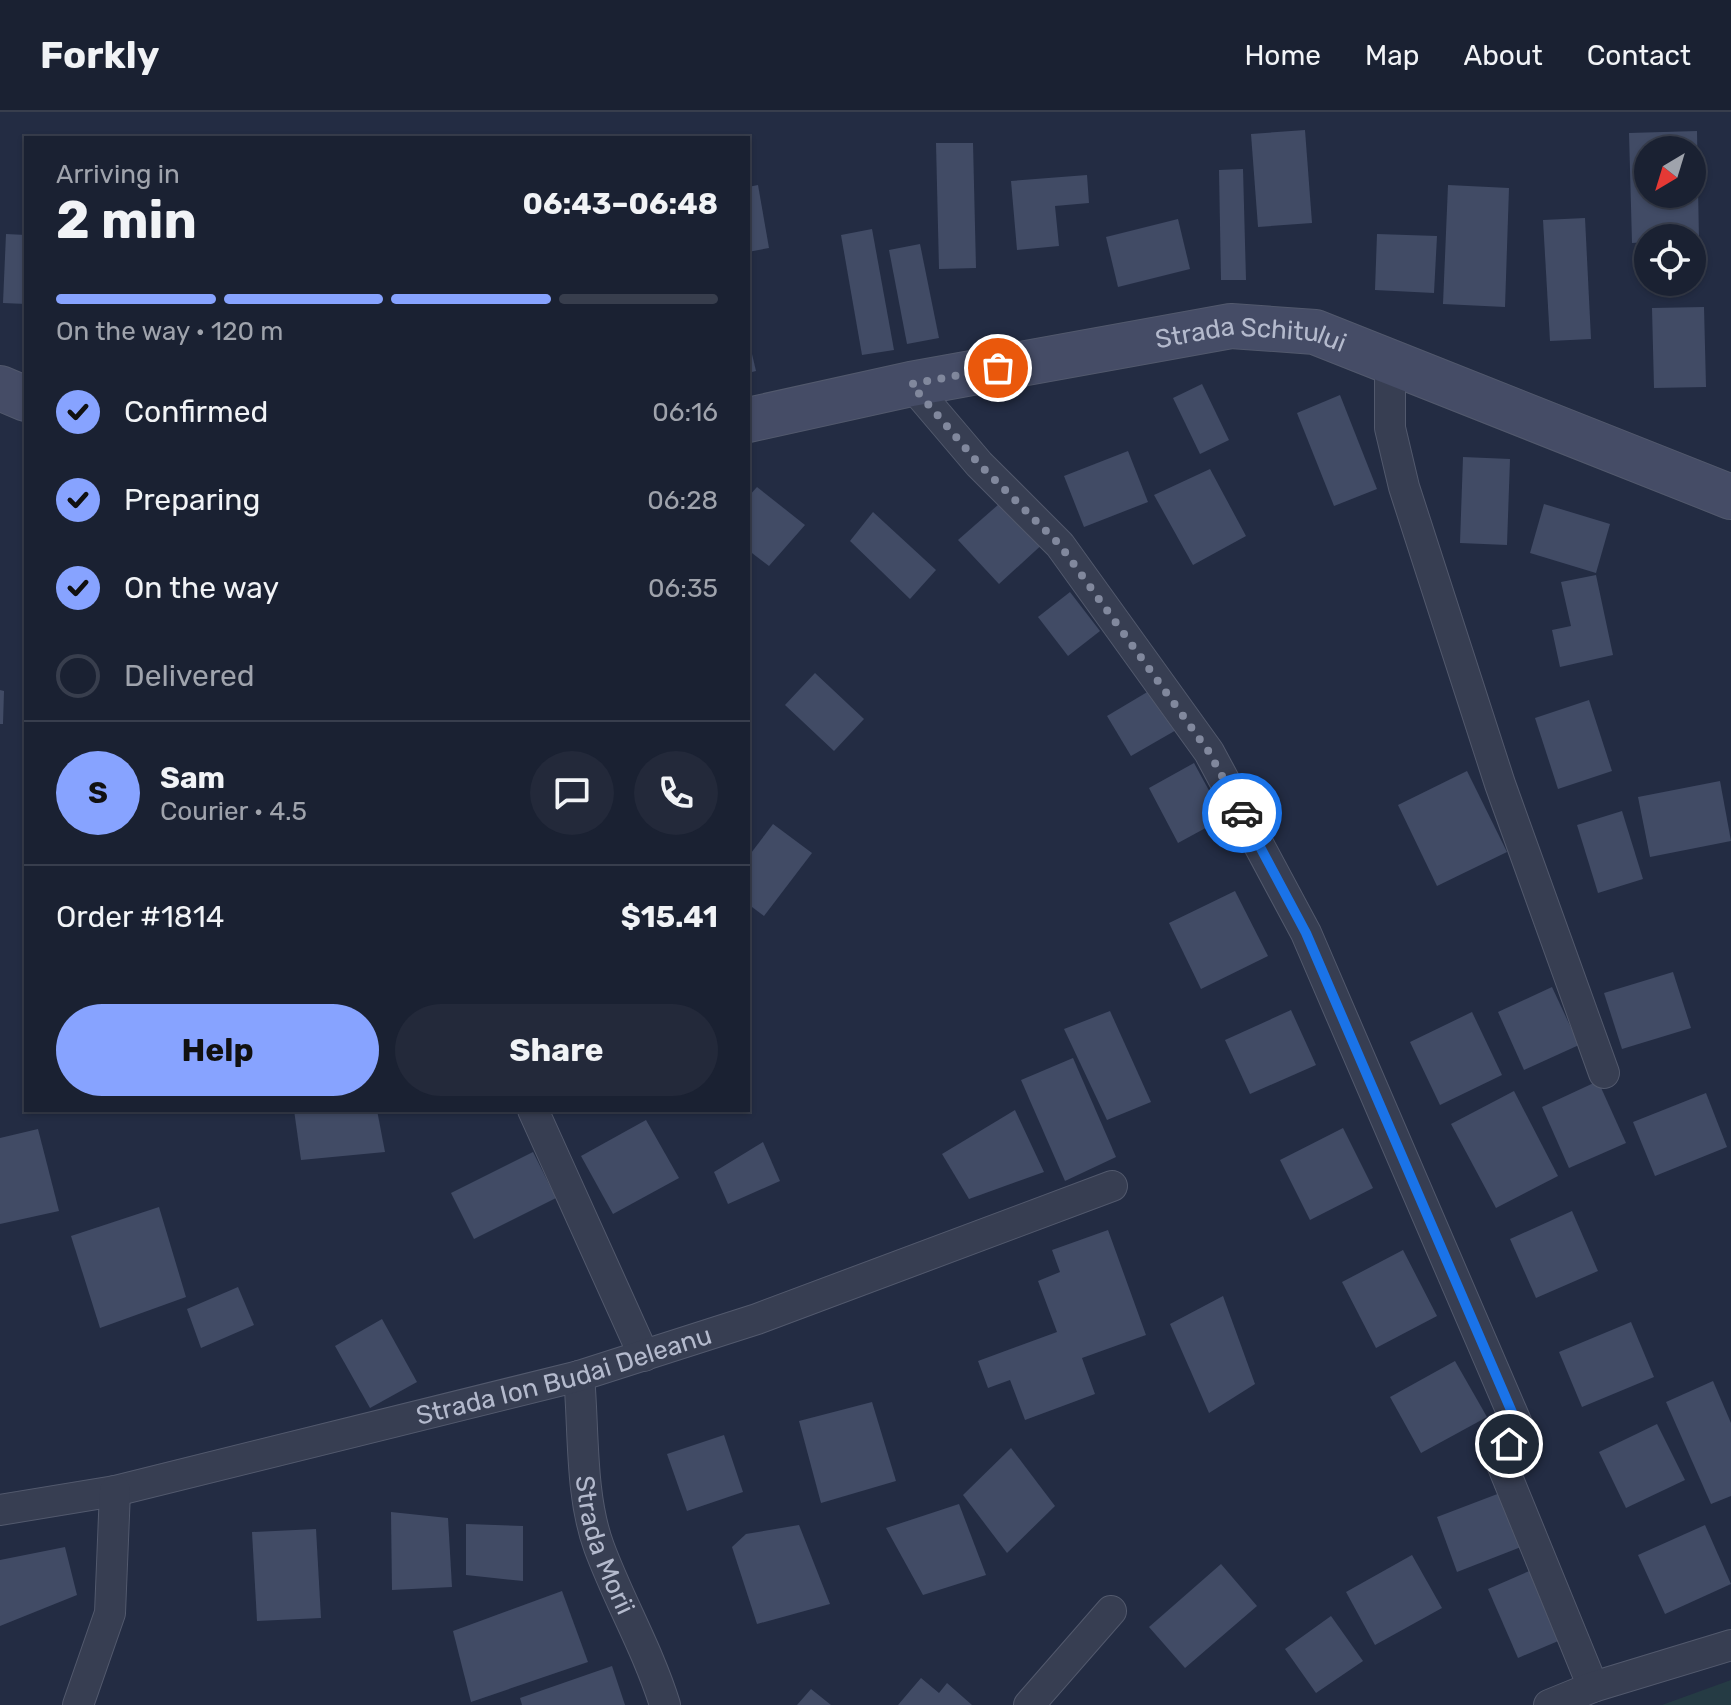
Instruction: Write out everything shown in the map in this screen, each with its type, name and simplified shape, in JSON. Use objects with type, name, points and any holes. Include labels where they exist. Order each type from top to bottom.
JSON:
[{"type":"main road","name":"Strada Schitului","points":[[750,420],[911,384],[1231,326],[1315,332],[1390,359],[1731,497]]},
{"type":"main road","points":[[0,388],[24,398]]},
{"type":"street","points":[[1390,359],[1390,428],[1404,487],[1500,784],[1604,1073]]},
{"type":"street","points":[[911,384],[979,464],[1060,545],[1200,739],[1306,933],[1520,1431],[1499,1457],[1593,1687]]},
{"type":"street","points":[[534,1112],[644,1356]]},
{"type":"street","name":"Strada Ion Budai Deleanu","points":[[0,1510],[115,1491],[579,1376],[757,1319],[1112,1186]]},
{"type":"street","name":"Strada Morii","points":[[579,1376],[589,1500],[599,1545],[652,1662],[665,1705]]},
{"type":"street","points":[[78,1705],[110,1613],[115,1491]]},
{"type":"street","points":[[1029,1705],[1111,1611]]},
{"type":"street","points":[[1549,1705],[1593,1687],[1731,1645]]},
{"type":"shaded area","points":[[1731,1680],[1731,1705],[1662,1705]]},
{"type":"building","points":[[1305,130],[1312,223],[1258,227],[1251,134]]},
{"type":"building","points":[[1697,131],[1697,136],[1634,136],[1634,208],[1698,208],[1699,224],[1634,224],[1632,243],[1629,133]]},
{"type":"building","points":[[936,143],[973,143],[976,268],[939,269]]},
{"type":"building","points":[[1243,169],[1246,280],[1221,280],[1219,170]]},
{"type":"building","points":[[1087,175],[1089,203],[1055,206],[1059,246],[1017,250],[1011,181]]},
{"type":"building","points":[[758,185],[769,248],[750,252],[750,187]]},
{"type":"building","points":[[1448,185],[1509,188],[1505,307],[1443,304]]},
{"type":"building","points":[[1585,218],[1591,339],[1550,341],[1543,220]]},
{"type":"building","points":[[1178,219],[1190,269],[1118,287],[1106,237]]},
{"type":"building","points":[[872,229],[894,350],[862,355],[841,235]]},
{"type":"building","points":[[6,234],[24,235],[24,304],[3,303]]},
{"type":"building","points":[[1377,234],[1437,236],[1434,293],[1375,290]]},
{"type":"building","points":[[920,244],[939,338],[907,344],[889,250]]},
{"type":"building","points":[[1704,307],[1706,387],[1654,388],[1652,308]]},
{"type":"building","points":[[750,346],[756,371],[750,372]]},
{"type":"building","points":[[1202,384],[1229,440],[1200,454],[1173,398]]},
{"type":"building","points":[[1340,395],[1377,489],[1334,506],[1297,413]]},
{"type":"building","points":[[1128,451],[1148,502],[1084,527],[1064,476]]},
{"type":"building","points":[[1463,457],[1510,459],[1507,545],[1460,543]]},
{"type":"building","points":[[1210,469],[1246,536],[1193,565],[1154,495]]},
{"type":"building","points":[[757,487],[805,525],[769,566],[750,552],[750,495]]},
{"type":"building","points":[[1007,497],[1047,540],[999,584],[958,540]]},
{"type":"building","points":[[1544,504],[1610,524],[1596,573],[1530,553]]},
{"type":"building","points":[[873,512],[936,570],[910,599],[850,541]]},
{"type":"building","points":[[1596,575],[1613,655],[1560,667],[1552,630],[1571,626],[1561,582]]},
{"type":"building","points":[[1070,592],[1100,631],[1068,656],[1038,617]]},
{"type":"building","points":[[815,673],[864,719],[834,751],[785,705]]},
{"type":"building","points":[[1154,688],[1178,729],[1131,756],[1107,716]]},
{"type":"building","points":[[0,690],[4,691],[3,724],[0,724]]},
{"type":"building","points":[[1589,700],[1612,771],[1558,789],[1535,718]]},
{"type":"building","points":[[1194,763],[1224,818],[1178,843],[1149,788]]},
{"type":"building","points":[[1467,771],[1507,852],[1437,886],[1398,805]]},
{"type":"building","points":[[1720,781],[1731,841],[1650,857],[1638,797]]},
{"type":"building","points":[[1622,811],[1643,879],[1598,893],[1577,825]]},
{"type":"building","points":[[773,824],[812,853],[764,916],[750,906],[750,854]]},
{"type":"building","points":[[1235,891],[1268,956],[1201,989],[1169,923]]},
{"type":"building","points":[[1673,972],[1691,1028],[1622,1049],[1604,993]]},
{"type":"building","points":[[1552,987],[1579,1045],[1524,1070],[1498,1012]]},
{"type":"building","points":[[1291,1010],[1316,1065],[1250,1094],[1225,1040]]},
{"type":"building","points":[[1110,1011],[1151,1102],[1107,1120],[1064,1029]]},
{"type":"building","points":[[1472,1012],[1502,1075],[1440,1105],[1410,1042]]},
{"type":"building","points":[[1073,1058],[1116,1157],[1065,1181],[1021,1080]]},
{"type":"building","points":[[1598,1081],[1626,1143],[1569,1168],[1542,1107]]},
{"type":"building","points":[[1514,1091],[1558,1176],[1496,1208],[1451,1124]]},
{"type":"building","points":[[1706,1093],[1727,1147],[1655,1176],[1633,1122]]},
{"type":"building","points":[[1015,1110],[1044,1172],[969,1199],[942,1154]]},
{"type":"building","points":[[294,1112],[377,1112],[385,1152],[301,1160]]},
{"type":"building","points":[[646,1120],[679,1178],[613,1214],[581,1156]]},
{"type":"building","points":[[1343,1128],[1373,1188],[1310,1220],[1280,1160]]},
{"type":"building","points":[[38,1129],[59,1211],[0,1224],[0,1138]]},
{"type":"building","points":[[763,1142],[780,1181],[728,1204],[714,1172]]},
{"type":"building","points":[[533,1152],[556,1198],[474,1239],[451,1193]]},
{"type":"building","points":[[159,1207],[186,1297],[100,1328],[71,1236]]},
{"type":"building","points":[[1572,1211],[1598,1271],[1536,1298],[1510,1239]]},
{"type":"building","points":[[1108,1230],[1146,1335],[1082,1358],[1095,1394],[1025,1420],[1010,1380],[988,1388],[978,1361],[1057,1332],[1038,1281],[1060,1272],[1052,1250]]},
{"type":"building","points":[[1403,1250],[1437,1316],[1376,1348],[1342,1282]]},
{"type":"building","points":[[238,1287],[254,1325],[201,1348],[187,1309]]},
{"type":"building","points":[[1223,1296],[1255,1384],[1209,1413],[1170,1324]]},
{"type":"building","points":[[382,1319],[417,1382],[370,1408],[335,1346]]},
{"type":"building","points":[[1631,1322],[1654,1377],[1582,1407],[1559,1352]]},
{"type":"building","points":[[1455,1361],[1487,1417],[1421,1453],[1390,1397]]},
{"type":"building","points":[[1713,1381],[1731,1423],[1731,1496],[1711,1504],[1666,1402]]},
{"type":"building","points":[[872,1402],[896,1481],[821,1503],[799,1421]]},
{"type":"building","points":[[1657,1424],[1685,1480],[1626,1508],[1599,1452]]},
{"type":"building","points":[[724,1435],[743,1492],[687,1511],[667,1454]]},
{"type":"building","points":[[1011,1448],[1055,1506],[1007,1553],[963,1495]]},
{"type":"building","points":[[1500,1493],[1521,1547],[1457,1572],[1437,1517]]},
{"type":"building","points":[[959,1504],[986,1575],[923,1595],[886,1528]]},
{"type":"building","points":[[391,1512],[448,1518],[452,1587],[392,1590]]},
{"type":"building","points":[[466,1524],[523,1526],[523,1581],[466,1575]]},
{"type":"building","points":[[799,1525],[830,1604],[757,1624],[732,1547],[746,1534]]},
{"type":"building","points":[[1705,1525],[1731,1584],[1665,1614],[1638,1555]]},
{"type":"building","points":[[316,1529],[321,1618],[257,1621],[252,1532]]},
{"type":"building","points":[[65,1547],[77,1595],[0,1626],[0,1560]]},
{"type":"building","points":[[1412,1555],[1442,1608],[1375,1645],[1346,1592]]},
{"type":"building","points":[[1221,1564],[1257,1606],[1185,1668],[1149,1627]]},
{"type":"building","points":[[1534,1569],[1563,1639],[1518,1658],[1488,1589]]},
{"type":"building","points":[[562,1591],[588,1662],[471,1702],[453,1631]]},
{"type":"building","points":[[1331,1616],[1363,1661],[1316,1693],[1285,1649]]},
{"type":"building","points":[[612,1666],[625,1705],[522,1705],[520,1698]]},
{"type":"building","points":[[921,1678],[939,1693],[947,1683],[972,1705],[898,1705]]},
{"type":"building","points":[[811,1689],[831,1705],[797,1705]]},
{"type":"way so far","points":[[998,368],[911,384],[979,464],[1060,545],[1209,752],[1242,813]]},
{"type":"route","points":[[1242,813],[1306,933],[1520,1431],[1509,1444]]}]
